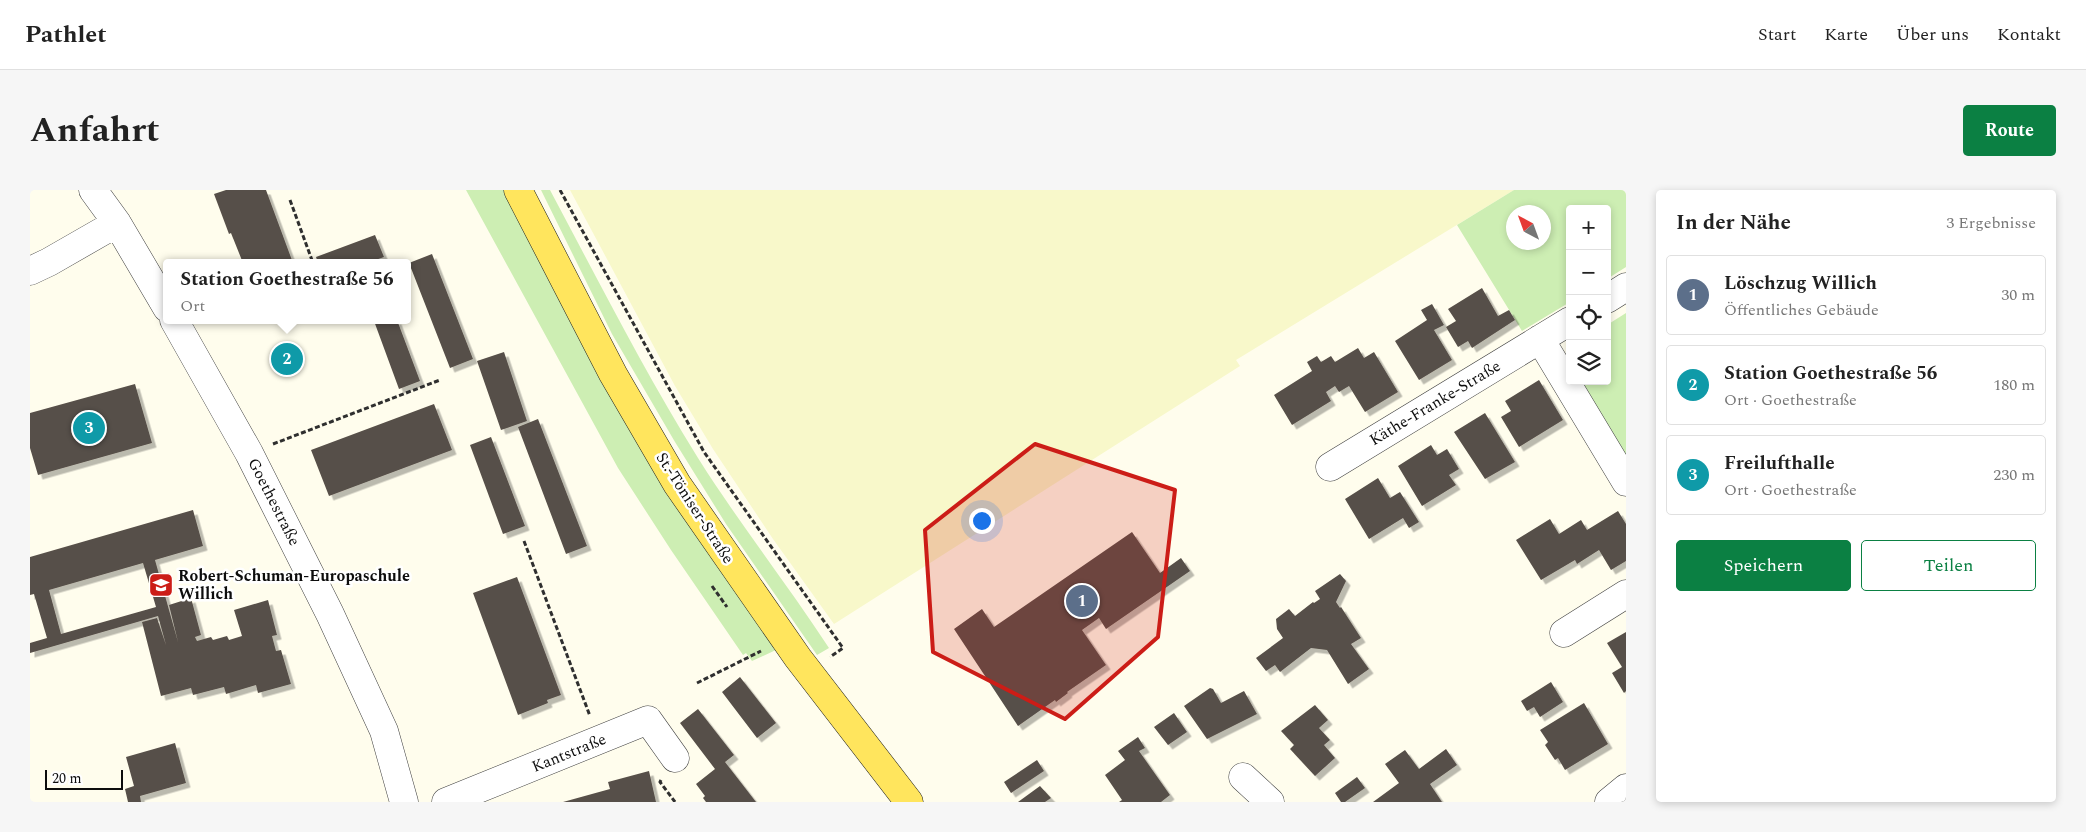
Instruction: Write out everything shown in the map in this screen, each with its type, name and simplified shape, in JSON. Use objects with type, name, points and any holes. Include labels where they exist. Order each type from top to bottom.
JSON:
[{"type":"main road","name":"St.-Töniser-Straße","points":[[518,190],[613,374],[677,484],[809,672],[909,802]]},
{"type":"street","points":[[93,190],[116,223],[163,301]]},
{"type":"street","points":[[30,271],[116,223]]},
{"type":"street","points":[[1611,297],[1626,288]]},
{"type":"street","name":"Goethestraße","points":[[176,324],[249,453],[330,614],[380,722],[404,802]]},
{"type":"street","name":"Käthe-Franke-Straße","points":[[1330,466],[1566,324]]},
{"type":"street","points":[[1540,339],[1626,482]]},
{"type":"street","points":[[1564,633],[1626,594]]},
{"type":"street","name":"Kantstraße","points":[[446,802],[648,720],[675,758]]},
{"type":"street","points":[[1243,777],[1270,802]]},
{"type":"street","points":[[1609,802],[1626,788]]},
{"type":"path","points":[[560,190],[704,452],[843,648],[809,672]]},
{"type":"path","points":[[290,200],[312,259]]},
{"type":"path","points":[[249,453],[440,380]]},
{"type":"path","points":[[524,541],[599,741]]},
{"type":"path","points":[[697,683],[761,650]]},
{"type":"highlighted area","points":[[1035,444],[1175,490],[1158,637],[1065,719],[933,652],[925,530]]},
{"type":"green space","points":[[466,190],[509,190],[778,649],[752,661],[746,653],[743,655],[671,550],[618,468]]},
{"type":"green space","points":[[541,190],[550,190],[640,359],[698,458],[829,648],[817,655],[726,524],[675,442],[612,334]]},
{"type":"green space","points":[[570,190],[1514,190],[1236,360],[1240,366],[834,624],[773,539],[713,449],[675,386]]},
{"type":"green space","points":[[1514,190],[1626,190],[1626,267],[1611,276],[1611,205],[1566,205],[1566,304],[1522,331],[1457,225]]},
{"type":"green space","points":[[1626,313],[1626,456],[1582,385],[1611,385],[1611,322]]},
{"type":"building","points":[[226,190],[266,190],[292,259],[241,259],[231,233],[229,234],[214,194]]},
{"type":"building","points":[[375,235],[384,257],[378,259],[317,259],[316,257]]},
{"type":"building","points":[[432,254],[473,359],[450,368],[411,268],[411,262]]},
{"type":"building","points":[[1482,288],[1498,316],[1509,310],[1515,320],[1472,348],[1468,341],[1458,347],[1446,327],[1456,321],[1448,309]]},
{"type":"building","points":[[1432,304],[1444,325],[1434,330],[1452,360],[1419,380],[1395,341],[1427,320],[1421,310]]},
{"type":"building","points":[[375,324],[399,324],[420,381],[399,389]]},
{"type":"building","points":[[1358,348],[1364,358],[1374,352],[1398,392],[1365,412],[1349,386],[1339,392],[1335,386],[1326,392],[1331,401],[1292,425],[1274,395],[1312,371],[1307,362],[1317,356],[1321,362],[1331,356],[1335,362]]},
{"type":"building","points":[[292,350],[296,361],[283,367],[278,356]]},
{"type":"building","points":[[504,352],[527,421],[501,430],[477,361]]},
{"type":"building","points":[[1539,380],[1563,420],[1519,447],[1501,417],[1511,411],[1505,401]]},
{"type":"building","points":[[135,384],[152,443],[38,475],[30,448],[30,413]]},
{"type":"building","points":[[434,404],[452,450],[329,496],[311,450]]},
{"type":"building","points":[[1485,413],[1515,462],[1485,479],[1454,432]]},
{"type":"building","points":[[538,419],[587,546],[566,554],[518,427]]},
{"type":"building","points":[[491,437],[525,526],[503,534],[470,445]]},
{"type":"building","points":[[1431,445],[1437,455],[1447,449],[1459,469],[1449,475],[1456,485],[1422,506],[1398,466]]},
{"type":"building","points":[[1378,478],[1390,498],[1400,492],[1419,522],[1409,528],[1403,518],[1369,539],[1345,499]]},
{"type":"building","points":[[193,510],[203,546],[155,560],[178,642],[169,605],[191,598],[201,635],[195,637],[197,641],[211,637],[213,640],[227,636],[229,640],[242,636],[234,610],[268,600],[277,635],[272,636],[276,651],[281,650],[291,684],[258,693],[256,685],[226,694],[224,687],[193,695],[191,688],[161,696],[142,622],[157,618],[166,645],[158,616],[30,653],[30,643],[47,638],[34,594],[30,595],[30,557]],"holes":[[[143,563],[156,607],[61,634],[49,590]]]},
{"type":"building","points":[[1618,511],[1626,524],[1626,561],[1611,570],[1599,550],[1577,564],[1575,560],[1541,580],[1516,540],[1550,519],[1559,534],[1581,520],[1587,530]]},
{"type":"building","points":[[1132,532],[1160,573],[1181,558],[1190,571],[1106,629],[1099,618],[1082,630],[1106,665],[1056,702],[1055,700],[1018,726],[954,629],[982,609],[994,627]]},
{"type":"building","points":[[1340,574],[1346,581],[1336,602],[1361,638],[1351,644],[1369,669],[1348,684],[1327,650],[1311,648],[1280,672],[1275,665],[1266,671],[1256,658],[1283,638],[1277,629],[1276,619],[1289,609],[1295,616],[1320,599],[1315,591]]},
{"type":"building","points":[[517,577],[561,695],[547,700],[548,703],[518,715],[473,593]]},
{"type":"building","points":[[1626,632],[1626,691],[1624,693],[1612,673],[1622,667],[1607,643]]},
{"type":"building","points":[[740,677],[776,723],[757,738],[722,692]]},
{"type":"building","points":[[1551,682],[1563,702],[1540,717],[1534,707],[1527,711],[1521,701]]},
{"type":"building","points":[[1210,688],[1213,689],[1221,703],[1244,691],[1257,714],[1207,739],[1184,706]]},
{"type":"building","points":[[1584,703],[1608,744],[1565,770],[1558,758],[1555,760],[1545,745],[1548,742],[1540,730]]},
{"type":"building","points":[[1315,705],[1328,720],[1319,728],[1330,740],[1324,745],[1335,758],[1315,776],[1290,749],[1294,745],[1281,731]]},
{"type":"building","points":[[698,709],[734,755],[725,762],[756,802],[706,802],[703,798],[705,796],[696,784],[715,769],[680,723]]},
{"type":"building","points":[[1174,713],[1187,732],[1168,745],[1154,727]]},
{"type":"building","points":[[1138,737],[1145,748],[1139,751],[1170,795],[1161,802],[1119,802],[1122,800],[1105,775],[1125,760],[1118,751]]},
{"type":"building","points":[[175,743],[186,783],[140,796],[141,802],[128,802],[125,789],[134,786],[126,757]]},
{"type":"building","points":[[1446,749],[1457,765],[1430,784],[1442,802],[1373,802],[1399,783],[1385,764],[1405,750],[1419,769]]},
{"type":"building","points":[[1037,760],[1044,771],[1011,793],[1004,782]]},
{"type":"building","points":[[649,771],[656,802],[563,802],[610,789],[608,782]]},
{"type":"building","points":[[1357,777],[1365,788],[1345,802],[1341,802],[1335,793]]},
{"type":"building","points":[[1040,786],[1051,798],[1045,802],[1018,802]]},
{"type":"place","name":"Station Goethestraße 56","points":[[287,359]]},
{"type":"place","name":"Freilufthalle","points":[[89,428]]},
{"type":"place","name":"Robert-Schuman-Europaschule Willich","points":[[161,585]]},
{"type":"place","name":"Löschzug Willich","points":[[1082,601]]}]
